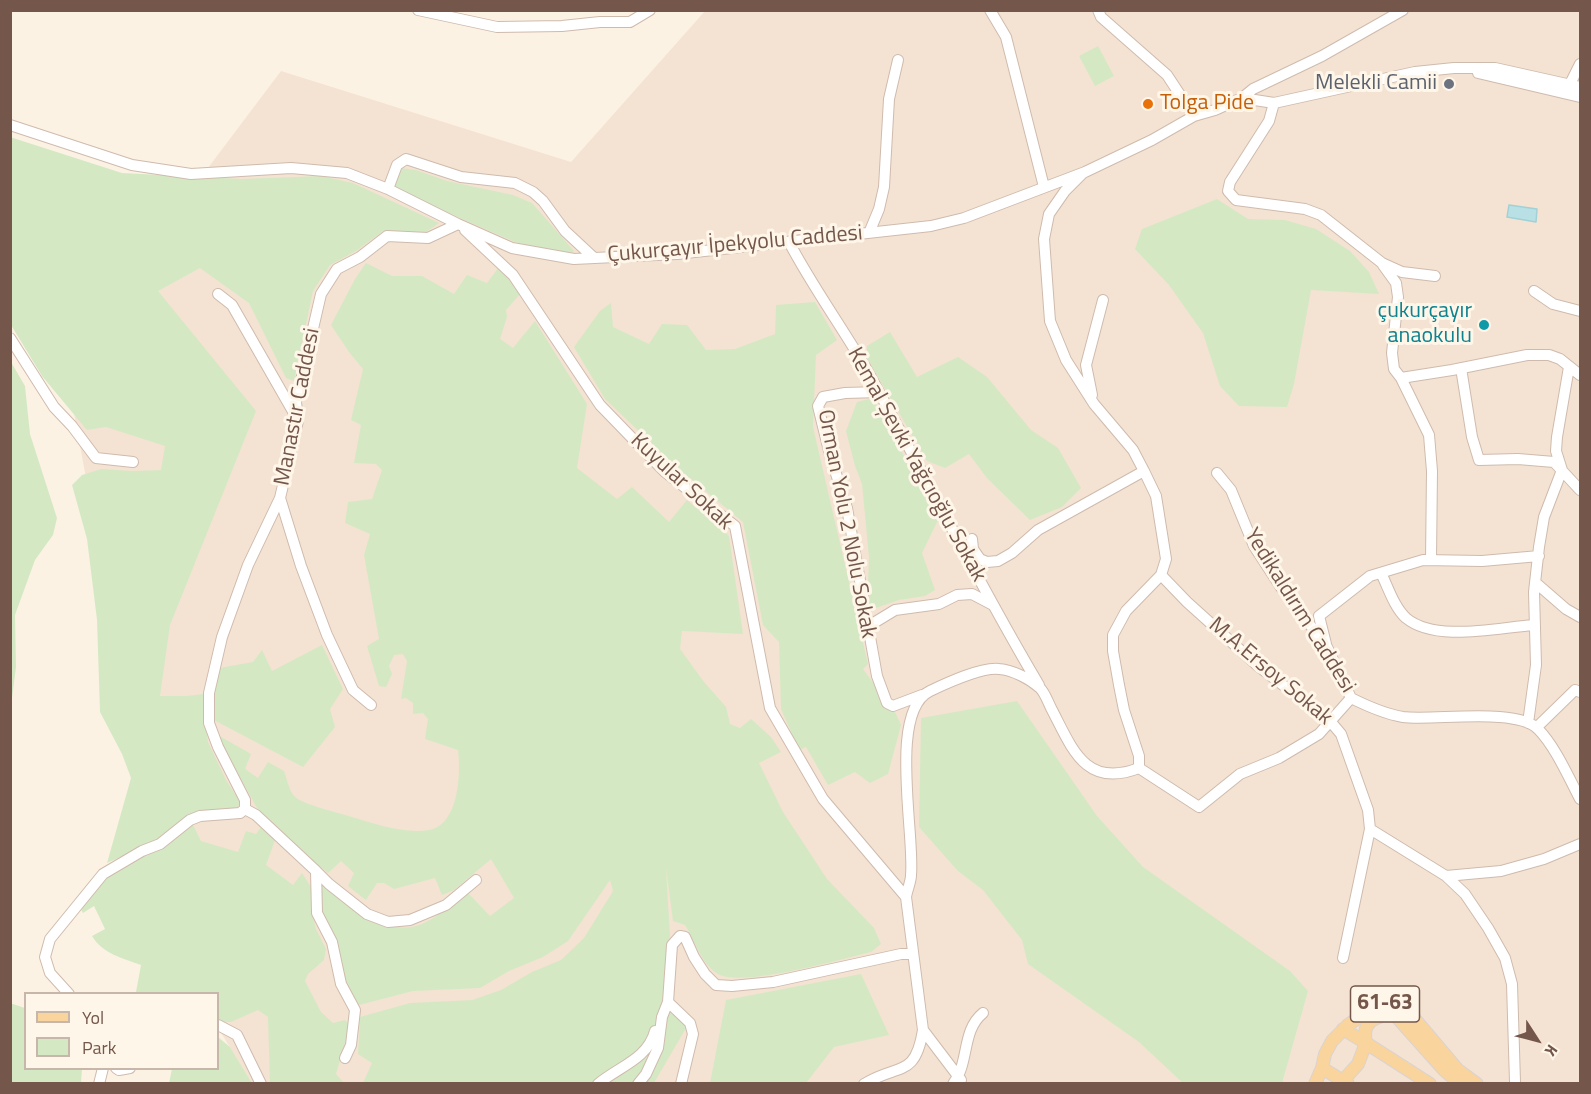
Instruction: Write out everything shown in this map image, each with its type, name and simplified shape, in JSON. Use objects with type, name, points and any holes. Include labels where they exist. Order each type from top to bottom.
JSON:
[{"type":"main road","name":"61-63","points":[[1460,1083],[1444,1070],[1395,1015],[1382,1015],[1368,1023],[1364,1034],[1366,1043],[1358,1064],[1344,1082],[1322,1068],[1325,1054],[1332,1041],[1343,1029],[1382,1004],[1395,1005],[1409,1012],[1458,1070],[1477,1083]]},
{"type":"main road","name":"61-63","points":[[1343,1029],[1430,1083]]},
{"type":"main road","points":[[1315,1083],[1322,1068]]},
{"type":"street","points":[[418,10],[497,27],[630,22],[650,10]]},
{"type":"street","points":[[990,10],[1006,37],[1044,187]]},
{"type":"street","points":[[1098,10],[1101,17],[1167,75],[1194,116]]},
{"type":"street","name":"Çukurçayır İpekyolu Caddesi","points":[[10,125],[132,165],[191,174],[291,168],[347,173],[388,189],[512,248],[574,259],[677,254],[931,226],[964,218],[1085,172],[1152,140],[1194,116],[1242,98],[1252,89],[1331,51],[1403,10]]},
{"type":"street","points":[[869,233],[879,209],[884,187],[889,99],[898,60]]},
{"type":"street","points":[[1242,98],[1274,103],[1415,72],[1454,68],[1495,68],[1575,85],[1581,64]]},
{"type":"street","points":[[1454,68],[1581,97]]},
{"type":"street","points":[[1274,103],[1269,121],[1230,182],[1228,191],[1236,200],[1305,209],[1321,214],[1382,263],[1402,272],[1435,276]]},
{"type":"street","points":[[388,189],[397,165],[406,159],[461,177],[515,183],[533,192],[543,201],[565,231],[594,258]]},
{"type":"street","points":[[1085,172],[1065,191],[1049,214],[1044,239],[1050,321],[1066,360],[1094,404],[1133,450],[1156,496],[1166,559],[1161,574],[1126,611],[1113,635],[1113,651],[1119,686],[1139,756],[1139,768],[1199,807],[1240,774],[1279,758],[1319,734],[1351,698]]},
{"type":"street","name":"Manastır Caddesi","points":[[245,808],[245,800],[218,747],[209,723],[209,693],[222,637],[248,565],[280,498],[298,421],[296,402],[321,294],[337,269],[360,257],[387,236],[428,238],[458,224]]},
{"type":"street","name":"Kuyular Sokak","points":[[458,224],[513,275],[600,405],[665,472],[735,526],[770,708],[823,799],[906,897]]},
{"type":"street","name":"Kemal Şevki Yağcıoğlu Sokak","points":[[789,242],[879,392],[970,566],[996,607],[1012,641],[1041,689],[1074,752],[1096,772],[1123,773],[1139,768]]},
{"type":"street","points":[[1382,263],[1396,283],[1398,297],[1392,353],[1394,369],[1401,378],[1429,435],[1432,471],[1431,560]]},
{"type":"street","points":[[1534,291],[1553,304],[1581,311]]},
{"type":"street","points":[[218,294],[232,305],[298,421]]},
{"type":"street","points":[[1094,404],[1086,365],[1103,300]]},
{"type":"street","points":[[10,338],[54,407],[72,426],[96,458],[133,462]]},
{"type":"street","points":[[1401,378],[1527,355],[1549,355],[1560,359],[1581,375]]},
{"type":"street","points":[[1569,367],[1556,451],[1562,470],[1544,517],[1534,592],[1536,664],[1533,725],[1568,773],[1581,799]]},
{"type":"street","points":[[1461,368],[1472,437],[1479,460],[1518,459],[1554,462],[1581,490]]},
{"type":"street","name":"Orman Yolu 2 Nolu Sokak","points":[[879,392],[845,393],[823,397],[818,406],[830,455],[847,508],[876,676],[887,703],[892,706],[898,706],[922,695]]},
{"type":"street","points":[[972,539],[973,549],[980,559],[987,562],[998,561],[1012,553],[1038,530],[1144,471]]},
{"type":"street","name":"Yedikaldırım Caddesi","points":[[1217,473],[1231,490],[1254,546],[1280,586],[1327,648],[1351,698],[1403,717],[1508,718],[1533,725]]},
{"type":"street","points":[[280,498],[301,566],[327,635],[353,690],[371,705]]},
{"type":"street","points":[[1327,648],[1319,616],[1370,576],[1423,560],[1482,561],[1539,556]]},
{"type":"street","points":[[1381,573],[1398,608],[1406,618],[1438,631],[1459,632],[1535,625]]},
{"type":"street","name":"M.A.Ersoy Sokak","points":[[1161,574],[1187,602],[1258,666],[1330,721],[1341,734],[1368,810],[1370,829],[1343,958]]},
{"type":"street","points":[[1536,583],[1566,609],[1581,618]]},
{"type":"street","points":[[867,627],[895,610],[939,604],[957,595],[972,594],[996,607]]},
{"type":"street","points":[[864,1083],[909,1066],[920,1049],[923,1029],[906,897],[911,876],[906,748],[910,717],[922,695],[970,676],[999,668],[1018,674],[1041,689]]},
{"type":"street","points":[[1533,725],[1575,690],[1581,692]]},
{"type":"street","points":[[68,992],[50,973],[45,957],[50,939],[103,874],[142,851],[160,844],[190,820],[200,816],[240,813],[245,808],[256,815],[329,884],[367,914],[388,921],[410,920],[446,905],[476,880]]},
{"type":"street","points":[[1370,829],[1446,876],[1465,894],[1488,928],[1505,958],[1512,984],[1515,1082]]},
{"type":"street","points":[[1446,876],[1501,871],[1545,860],[1581,844]]},
{"type":"street","points":[[316,871],[317,913],[332,942],[341,984],[355,1010],[351,1045],[345,1058]]},
{"type":"street","points":[[638,1083],[646,1074],[658,1048],[662,1017],[669,1002],[672,945],[680,936],[685,937],[694,957],[705,974],[716,985],[732,987],[773,982],[901,954],[913,954]]},
{"type":"street","points":[[598,1083],[639,1057],[652,1041],[659,1012],[669,1002]]},
{"type":"street","points":[[669,1002],[690,1023],[693,1034],[681,1083]]},
{"type":"street","points":[[958,1081],[969,1032],[974,1020],[983,1013]]},
{"type":"street","points":[[219,1026],[237,1035],[261,1083]]},
{"type":"street","points":[[923,1029],[958,1081]]},
{"type":"shaded area","points":[[705,11],[1580,11],[1580,1083],[252,1083],[219,1030],[219,992],[215,992],[175,961],[64,359],[281,71],[571,162]]},
{"type":"green space","points":[[1098,46],[1114,76],[1095,86],[1079,56]]},
{"type":"green space","points":[[10,137],[122,173],[242,179],[321,176],[353,183],[439,223],[426,232],[383,231],[356,251],[330,265],[313,291],[294,381],[286,378],[249,303],[200,268],[158,291],[256,411],[170,625],[160,696],[203,694],[208,742],[226,780],[240,802],[238,807],[190,814],[159,840],[107,863],[131,778],[122,754],[100,712],[97,620],[87,539],[72,485],[82,475],[101,469],[161,470],[165,446],[106,427],[87,430],[42,376],[11,325]]},
{"type":"green space","points":[[401,168],[416,170],[447,181],[513,195],[532,203],[574,251],[572,253],[550,251],[515,242],[398,191],[394,184]]},
{"type":"green space","points":[[1217,199],[1248,219],[1285,220],[1316,229],[1350,251],[1369,272],[1379,294],[1311,290],[1294,384],[1287,407],[1239,406],[1220,386],[1203,333],[1169,285],[1135,249],[1142,229]]},
{"type":"green space","points":[[366,263],[392,276],[422,276],[454,294],[467,275],[487,283],[499,267],[520,294],[506,310],[507,317],[500,339],[513,348],[535,321],[587,404],[577,468],[617,499],[632,487],[669,522],[687,500],[729,536],[743,634],[682,631],[680,649],[726,707],[730,724],[740,728],[751,719],[771,737],[781,752],[759,763],[783,812],[827,879],[874,928],[881,944],[871,952],[792,971],[748,977],[718,974],[707,964],[685,925],[673,921],[666,868],[670,936],[663,1002],[682,1020],[686,1028],[654,1083],[363,1083],[372,1063],[358,1054],[360,1017],[410,1003],[472,1000],[501,990],[532,972],[561,960],[584,938],[613,891],[610,880],[568,941],[543,957],[509,971],[480,988],[413,991],[359,1005],[344,983],[320,912],[319,881],[367,916],[395,926],[408,927],[422,924],[468,893],[490,916],[514,898],[491,859],[454,890],[442,895],[435,878],[394,889],[384,883],[377,883],[366,900],[348,886],[354,873],[341,861],[328,873],[289,841],[257,808],[216,734],[251,754],[245,769],[258,778],[268,762],[284,771],[295,797],[306,803],[390,828],[419,831],[439,826],[447,819],[456,797],[459,772],[458,750],[425,739],[428,719],[423,713],[413,714],[413,703],[406,698],[401,699],[407,661],[403,654],[394,655],[389,666],[392,674],[386,687],[379,686],[367,646],[379,639],[364,555],[370,534],[345,523],[348,502],[372,499],[382,470],[376,464],[354,463],[361,425],[351,420],[363,369],[331,325]]},
{"type":"green space","points":[[815,302],[837,340],[816,355],[813,427],[868,664],[863,669],[896,714],[901,725],[888,774],[870,783],[855,772],[828,785],[806,747],[799,750],[781,709],[779,642],[763,625],[743,522],[680,470],[605,399],[574,347],[600,311],[611,303],[613,327],[649,344],[662,324],[687,325],[706,350],[735,349],[775,334],[776,305]]},
{"type":"green space","points":[[890,332],[917,377],[958,357],[987,377],[1031,430],[1058,448],[1081,488],[1062,507],[1030,520],[987,478],[969,454],[945,468],[927,461],[867,358],[867,346]]},
{"type":"green space","points":[[11,362],[25,386],[30,434],[57,518],[53,535],[35,560],[15,615],[16,667],[11,706]]},
{"type":"green space","points":[[873,398],[938,520],[922,553],[935,590],[925,596],[899,600],[870,610],[869,557],[862,484],[846,431],[857,402]]},
{"type":"green space","points":[[322,645],[343,689],[330,709],[335,727],[303,767],[212,719],[212,695],[219,668],[253,662],[262,650],[272,671]]},
{"type":"green space","points":[[1017,701],[1097,816],[1143,867],[1290,971],[1308,991],[1282,1083],[1183,1083],[1139,1042],[1028,964],[1022,940],[983,890],[958,871],[919,827],[921,718]]},
{"type":"green space","points":[[192,823],[201,841],[238,852],[246,831],[256,834],[261,827],[275,840],[266,865],[293,885],[302,873],[311,887],[311,909],[316,929],[326,949],[324,960],[308,974],[305,981],[321,1012],[333,1023],[345,1020],[350,1026],[336,1074],[344,1083],[270,1083],[268,1017],[258,1010],[231,1022],[219,1022],[219,992],[136,992],[141,965],[107,951],[96,942],[92,936],[105,929],[94,906],[83,913],[80,908],[105,876]]},
{"type":"green space","points":[[861,974],[889,1035],[834,1047],[806,1083],[710,1083],[726,1000]]},
{"type":"green space","points":[[10,1003],[24,1008],[24,1070],[82,1070],[81,1083],[11,1083]]},
{"type":"green space","points":[[219,1038],[230,1047],[252,1083],[169,1083],[172,1070],[219,1070]]},
{"type":"water","points":[[1509,205],[1537,209],[1536,222],[1507,217]]},
{"type":"place","name":"Melekli Camii","points":[[1449,84]]},
{"type":"place","name":"Tolga Pide","points":[[1148,104]]},
{"type":"place","name":"çukurçayır anaokulu","points":[[1484,325]]}]
